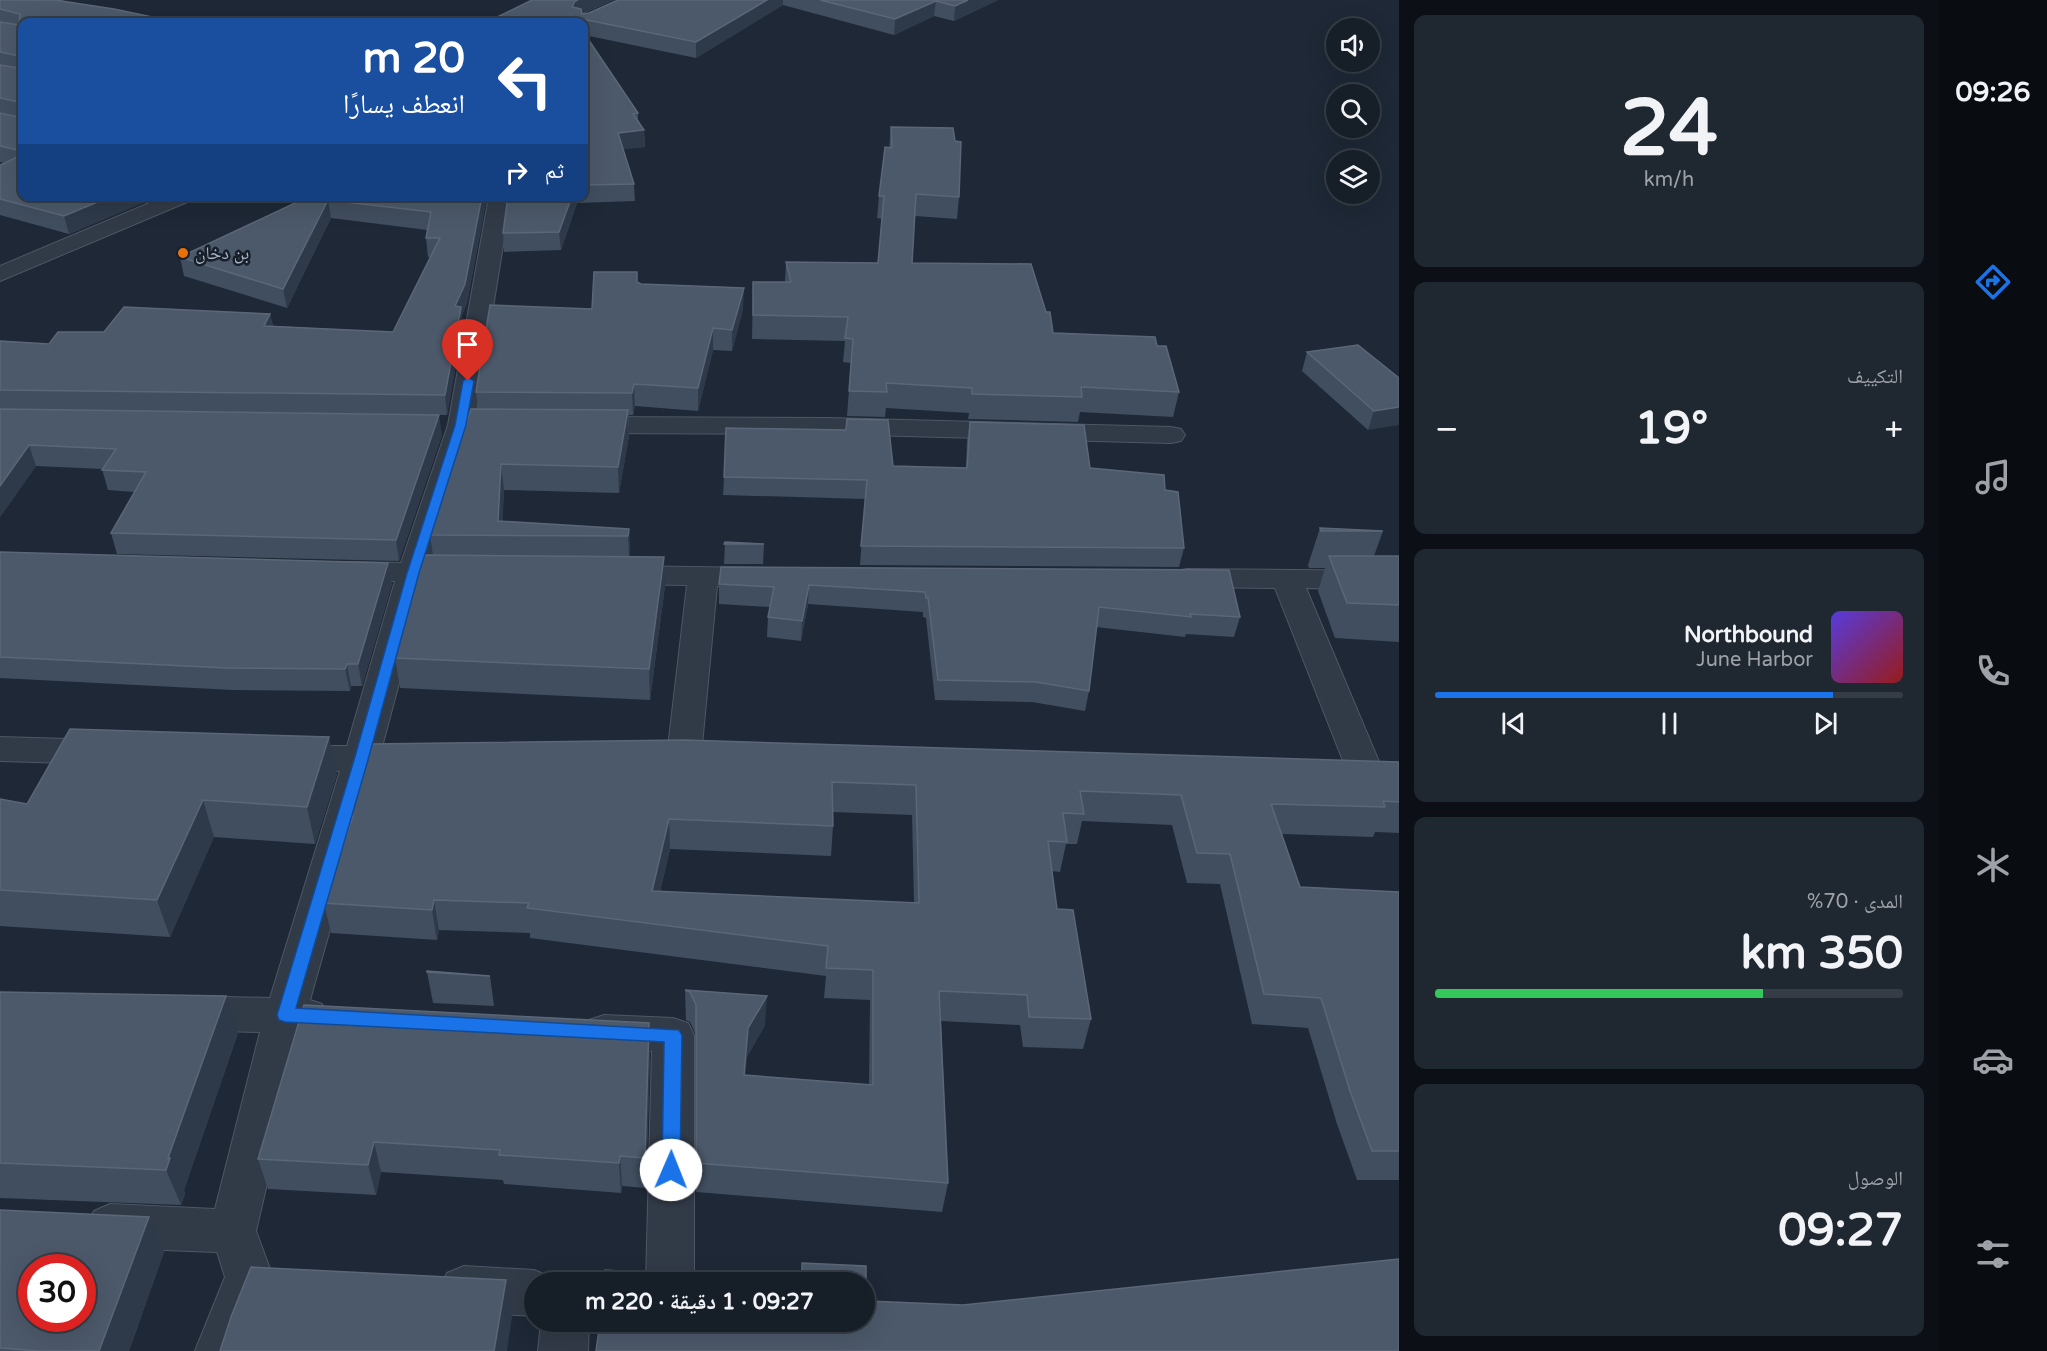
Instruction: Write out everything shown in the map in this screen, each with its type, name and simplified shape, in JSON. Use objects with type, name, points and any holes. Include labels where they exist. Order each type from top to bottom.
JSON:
[{"type":"street","points":[[3,270],[173,201]]},
{"type":"street","points":[[220,1351],[249,1277],[233,1231],[285,1015],[361,760],[413,573],[461,425],[498,201]]},
{"type":"street","points":[[555,425],[828,426],[1171,435]]},
{"type":"street","points":[[319,570],[494,574]]},
{"type":"street","points":[[587,575],[786,577]]},
{"type":"street","points":[[684,756],[703,576]]},
{"type":"street","points":[[1155,578],[1399,580]]},
{"type":"street","points":[[1286,578],[1383,776],[1331,775]]},
{"type":"street","points":[[0,748],[128,753]]},
{"type":"street","points":[[256,757],[361,760],[445,759]]},
{"type":"street","points":[[648,757],[720,757]]},
{"type":"street","points":[[155,1012],[344,1018]]},
{"type":"street","points":[[567,1030],[673,1035],[669,1272]]},
{"type":"street","points":[[70,1224],[233,1231]]},
{"type":"street","points":[[249,1277],[296,1279]]},
{"type":"street","points":[[427,1287],[524,1292]]},
{"type":"street","points":[[563,1351],[564,1332]]},
{"type":"building","points":[[0,0],[55,0],[157,18],[20,18],[20,14],[0,9]]},
{"type":"building","points":[[532,0],[578,0],[572,7],[581,9],[582,14],[618,0],[767,0],[696,42],[588,20],[588,18],[495,18]]},
{"type":"building","points":[[820,0],[968,0],[955,6],[936,1],[895,19]]},
{"type":"building","points":[[0,22],[18,25],[18,56],[0,52]]},
{"type":"building","points":[[588,39],[638,113],[633,114],[644,130],[618,133],[634,184],[588,185]]},
{"type":"building","points":[[0,65],[18,68],[18,102],[0,98]]},
{"type":"building","points":[[0,113],[18,117],[18,150],[0,146]]},
{"type":"building","points":[[891,127],[953,128],[955,141],[961,142],[959,197],[916,194],[912,263],[1031,264],[1046,312],[1050,312],[1053,333],[1155,337],[1157,346],[1166,346],[1179,392],[1081,387],[1082,397],[972,394],[972,388],[886,383],[887,392],[849,391],[853,339],[845,338],[848,317],[753,315],[753,282],[791,282],[786,262],[878,263],[884,196],[879,196],[885,147],[892,148]]},
{"type":"building","points":[[18,157],[18,201],[100,201],[64,216],[0,199],[0,165]]},
{"type":"building","points":[[299,201],[327,201],[283,289],[180,257]]},
{"type":"building","points":[[337,201],[481,201],[465,284],[455,306],[461,307],[445,395],[0,390],[0,341],[49,344],[58,332],[104,332],[124,307],[270,314],[264,326],[393,332],[440,238],[426,238],[431,212]]},
{"type":"building","points":[[507,201],[570,201],[559,232],[503,233]]},
{"type":"building","points":[[594,272],[637,272],[637,282],[641,284],[744,288],[732,330],[713,328],[698,388],[634,384],[632,393],[476,392],[490,305],[592,309]]},
{"type":"building","points":[[1358,345],[1399,378],[1399,407],[1374,411],[1307,352]]},
{"type":"building","points":[[0,409],[439,415],[396,540],[111,533],[146,472],[102,470],[116,449],[29,445],[0,486]]},
{"type":"building","points":[[471,409],[628,410],[618,467],[501,464],[498,521],[629,529],[628,536],[430,535]]},
{"type":"building","points":[[847,419],[888,420],[893,466],[967,468],[970,422],[1084,425],[1090,468],[1164,475],[1165,490],[1178,492],[1184,548],[861,546],[867,480],[724,477],[726,428],[846,430]]},
{"type":"building","points":[[1320,528],[1383,531],[1321,531]]},
{"type":"building","points":[[725,542],[764,544],[724,544]]},
{"type":"building","points":[[0,552],[388,563],[358,664],[347,664],[345,669],[227,668],[0,657]]},
{"type":"building","points":[[423,555],[664,557],[649,669],[395,658]]},
{"type":"building","points":[[1329,556],[1399,556],[1399,605],[1347,603]]},
{"type":"building","points":[[721,567],[1229,570],[1240,617],[1190,614],[1191,617],[1099,607],[1089,691],[1036,682],[938,680],[928,598],[925,592],[809,585],[802,621],[768,617],[774,587],[719,584]]},
{"type":"building","points":[[70,729],[329,737],[307,807],[203,800],[157,900],[0,890],[0,799],[27,804]]},
{"type":"building","points":[[684,740],[1399,762],[1399,802],[1383,801],[1385,807],[1271,804],[1300,887],[1399,892],[1399,1151],[1372,1151],[1351,1094],[1321,998],[1264,994],[1230,854],[1197,853],[1181,795],[1080,791],[1084,814],[1063,813],[1067,842],[1048,841],[1057,909],[1073,910],[1091,1019],[1029,1017],[1027,995],[939,991],[948,1183],[696,1163],[696,1005],[690,992],[685,990],[767,996],[748,1028],[744,1075],[873,1085],[873,970],[826,968],[828,946],[527,908],[529,903],[434,900],[432,910],[324,903],[353,816],[350,816],[371,744]],"holes":[[[832,782],[916,785],[919,903],[652,891],[669,819],[833,826]]]},
{"type":"building","points":[[427,971],[490,976],[427,972]]},
{"type":"building","points":[[0,992],[226,996],[168,1158],[170,1158],[166,1170],[0,1163]]},
{"type":"building","points":[[304,1005],[649,1023],[645,1158],[620,1156],[619,1163],[499,1155],[500,1150],[374,1142],[368,1165],[258,1159]]},
{"type":"building","points":[[0,1210],[149,1217],[99,1351],[38,1351],[0,1348]]},
{"type":"building","points":[[1399,1259],[1399,1351],[596,1351],[599,1332],[875,1332],[875,1301],[963,1305]]},
{"type":"building","points":[[802,1263],[866,1266],[866,1272],[802,1272]]},
{"type":"building","points":[[251,1267],[506,1280],[494,1351],[220,1351]]},
{"type":"building","points":[[605,1270],[638,1272],[605,1272]]},
{"type":"place","name":"بن دخان","points":[[183,253]]},
{"type":"route","points":[[468,381],[461,425],[413,573],[361,760],[285,1015],[673,1035],[671,1170]]}]
